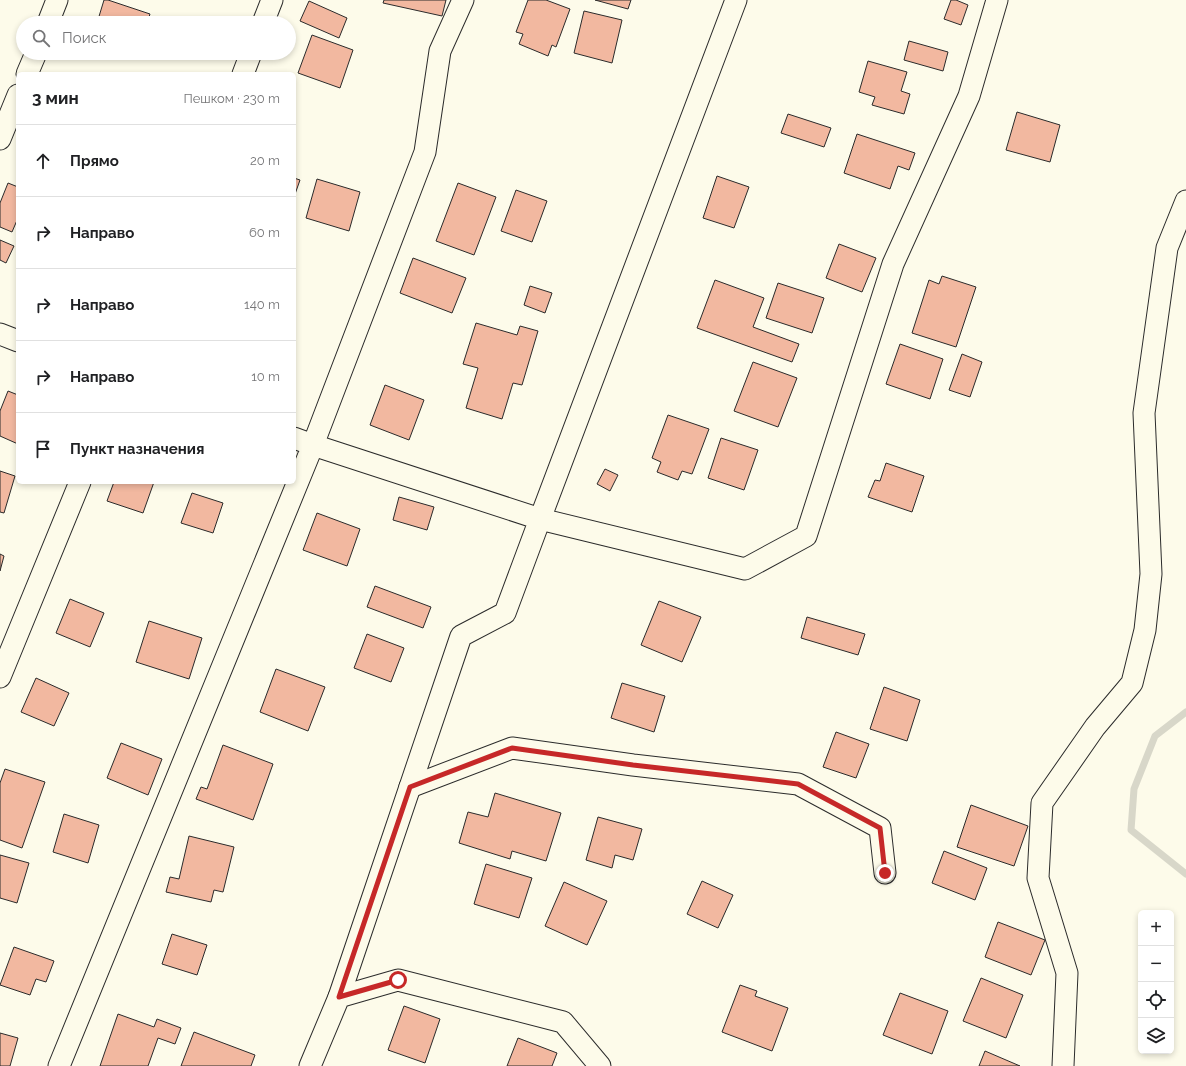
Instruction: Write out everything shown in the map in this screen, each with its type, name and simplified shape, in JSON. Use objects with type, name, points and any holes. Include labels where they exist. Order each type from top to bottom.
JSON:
[{"type":"street","points":[[51,16],[57,0]]},
{"type":"street","points":[[266,16],[272,0]]},
{"type":"street","points":[[59,1066],[313,445],[425,152],[440,51],[463,0]]},
{"type":"street","points":[[310,1066],[339,997],[461,636],[505,613],[736,0]]},
{"type":"street","points":[[296,439],[540,519],[745,569],[806,536],[893,264],[969,96],[997,0]]},
{"type":"street","points":[[28,72],[33,60]]},
{"type":"street","points":[[244,72],[248,60]]},
{"type":"street","points":[[0,139],[16,100]]},
{"type":"street","points":[[1063,1066],[1067,973],[1038,878],[1042,803],[1095,728],[1132,683],[1145,630],[1150,574],[1144,413],[1167,248],[1186,201]]},
{"type":"street","points":[[0,334],[16,339]]},
{"type":"street","points":[[0,677],[79,484]]},
{"type":"street","points":[[410,787],[512,748],[633,765],[798,784],[880,828],[885,873]]},
{"type":"street","points":[[339,997],[398,980],[563,1022],[600,1066]]},
{"type":"building","points":[[104,0],[150,14],[149,16],[99,16]]},
{"type":"building","points":[[384,0],[446,0],[442,16],[383,3]]},
{"type":"building","points":[[528,0],[546,0],[570,9],[556,47],[552,45],[548,56],[519,44],[523,34],[516,32]]},
{"type":"building","points":[[595,0],[631,0],[628,9]]},
{"type":"building","points":[[951,0],[956,0],[968,5],[961,25],[944,19]]},
{"type":"building","points":[[309,1],[347,18],[339,38],[300,21]]},
{"type":"building","points":[[584,11],[622,20],[612,63],[574,53]]},
{"type":"building","points":[[312,35],[353,50],[340,88],[298,73]]},
{"type":"building","points":[[909,41],[948,52],[943,71],[904,60]]},
{"type":"building","points":[[868,61],[907,72],[901,91],[910,94],[904,114],[872,105],[875,97],[859,92]]},
{"type":"building","points":[[1017,112],[1060,125],[1050,162],[1006,150]]},
{"type":"building","points":[[788,114],[831,128],[824,147],[781,133]]},
{"type":"building","points":[[857,134],[915,153],[909,170],[898,166],[890,189],[844,173]]},
{"type":"building","points":[[717,176],[749,187],[734,228],[703,218]]},
{"type":"building","points":[[296,179],[300,180],[296,191]]},
{"type":"building","points":[[317,179],[360,192],[349,231],[306,218]]},
{"type":"building","points":[[8,183],[16,186],[16,223],[12,232],[0,227],[0,203]]},
{"type":"building","points":[[458,183],[496,197],[474,255],[436,241]]},
{"type":"building","points":[[516,190],[547,201],[532,242],[501,231]]},
{"type":"building","points":[[0,240],[14,246],[6,263],[0,260]]},
{"type":"building","points":[[839,244],[876,258],[862,292],[826,278]]},
{"type":"building","points":[[413,258],[466,278],[452,313],[400,293]]},
{"type":"building","points":[[942,276],[976,287],[956,347],[912,333],[929,280],[939,284]]},
{"type":"building","points":[[715,280],[764,298],[753,327],[799,344],[792,362],[697,328]]},
{"type":"building","points":[[778,283],[824,298],[812,333],[766,318]]},
{"type":"building","points":[[530,286],[552,293],[545,313],[524,305]]},
{"type":"building","points":[[476,323],[517,335],[520,326],[538,331],[522,385],[513,383],[502,419],[466,408],[478,368],[463,364]]},
{"type":"building","points":[[900,344],[943,359],[930,399],[886,384]]},
{"type":"building","points":[[962,354],[982,362],[970,397],[949,390]]},
{"type":"building","points":[[753,362],[797,378],[778,427],[734,411]]},
{"type":"building","points":[[385,385],[424,400],[409,440],[370,425]]},
{"type":"building","points":[[8,391],[16,394],[16,443],[0,436],[0,411]]},
{"type":"building","points":[[668,415],[709,429],[692,474],[682,471],[678,480],[657,472],[661,462],[652,458]]},
{"type":"building","points":[[721,438],[758,450],[744,490],[708,478]]},
{"type":"building","points":[[886,463],[924,476],[912,512],[868,497],[875,480],[880,481]]},
{"type":"building","points":[[605,469],[618,475],[610,491],[597,484]]},
{"type":"building","points":[[0,471],[15,476],[4,513],[0,512]]},
{"type":"building","points":[[113,484],[153,484],[143,513],[107,501]]},
{"type":"building","points":[[192,493],[223,503],[213,533],[181,523]]},
{"type":"building","points":[[399,497],[434,507],[427,530],[393,520]]},
{"type":"building","points":[[317,513],[360,529],[347,566],[303,550]]},
{"type":"building","points":[[0,554],[4,556],[0,571]]},
{"type":"building","points":[[375,586],[431,607],[423,628],[367,607]]},
{"type":"building","points":[[70,599],[104,613],[90,647],[56,633]]},
{"type":"building","points":[[659,601],[701,617],[682,662],[641,645]]},
{"type":"building","points":[[807,617],[865,634],[858,655],[801,638]]},
{"type":"building","points":[[149,621],[202,638],[189,679],[136,662]]},
{"type":"building","points":[[367,634],[404,648],[391,682],[354,668]]},
{"type":"building","points":[[276,669],[325,687],[308,731],[260,712]]},
{"type":"building","points":[[36,678],[69,693],[54,726],[21,712]]},
{"type":"building","points":[[622,683],[665,696],[654,732],[611,718]]},
{"type":"building","points":[[884,687],[920,700],[907,741],[870,729]]},
{"type":"building","points":[[836,732],[869,744],[856,778],[823,767]]},
{"type":"building","points":[[121,743],[162,759],[148,795],[107,778]]},
{"type":"building","points":[[223,745],[273,764],[253,820],[196,799],[201,787],[207,789]]},
{"type":"building","points":[[5,769],[45,782],[22,848],[0,840],[0,783]]},
{"type":"building","points":[[495,793],[561,813],[546,861],[512,851],[510,859],[459,843],[468,812],[488,817]]},
{"type":"building","points":[[971,805],[1028,826],[1014,866],[957,847]]},
{"type":"building","points":[[64,814],[99,825],[88,863],[53,852]]},
{"type":"building","points":[[598,817],[642,829],[633,860],[615,855],[612,868],[586,860]]},
{"type":"building","points":[[189,836],[234,847],[223,892],[214,890],[211,902],[166,892],[170,877],[179,879]]},
{"type":"building","points":[[944,851],[987,868],[975,900],[932,883]]},
{"type":"building","points":[[0,855],[29,863],[17,903],[0,898]]},
{"type":"building","points":[[486,864],[532,878],[519,918],[474,904]]},
{"type":"building","points":[[702,881],[733,895],[718,928],[687,914]]},
{"type":"building","points":[[564,882],[607,901],[587,945],[545,926]]},
{"type":"building","points":[[998,922],[1045,940],[1031,975],[985,957]]},
{"type":"building","points":[[172,934],[207,945],[197,975],[162,964]]},
{"type":"building","points":[[14,947],[54,961],[46,982],[36,979],[30,995],[0,985]]},
{"type":"building","points":[[981,978],[1023,995],[1006,1038],[963,1021]]},
{"type":"building","points":[[740,985],[757,991],[755,996],[788,1008],[772,1051],[722,1032]]},
{"type":"building","points":[[900,993],[948,1011],[932,1054],[883,1035]]},
{"type":"building","points":[[404,1006],[440,1019],[425,1063],[388,1050]]},
{"type":"building","points":[[118,1014],[154,1027],[157,1019],[181,1028],[175,1044],[158,1038],[148,1066],[100,1066]]},
{"type":"building","points":[[194,1032],[255,1055],[251,1066],[181,1066]]},
{"type":"building","points":[[0,1033],[18,1038],[10,1066],[0,1066]]},
{"type":"building","points":[[518,1038],[557,1053],[552,1066],[507,1066]]},
{"type":"building","points":[[985,1051],[1020,1066],[979,1066]]},
{"type":"waterway","points":[[1186,712],[1155,736],[1134,789],[1131,830],[1186,874]]},
{"type":"route","points":[[398,980],[339,997],[410,787],[512,748],[633,765],[798,784],[880,828],[885,873]]}]
